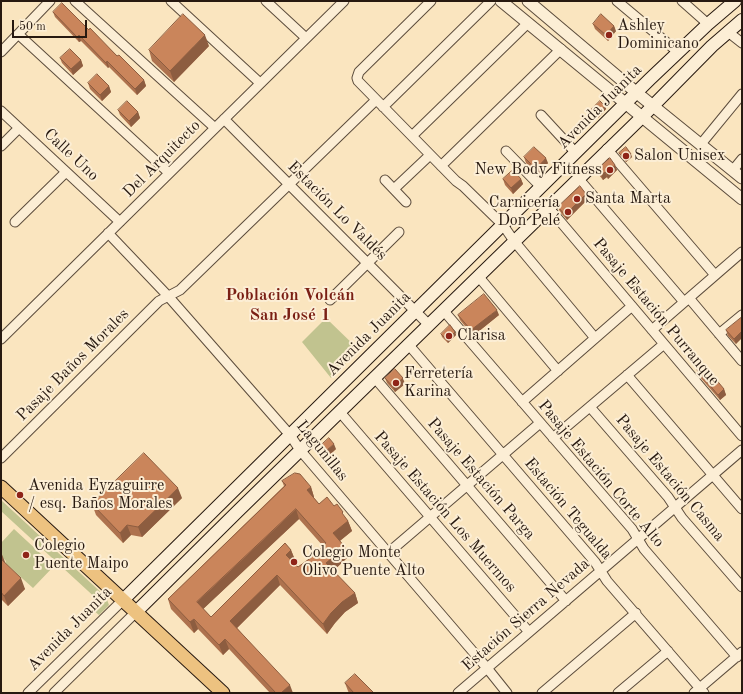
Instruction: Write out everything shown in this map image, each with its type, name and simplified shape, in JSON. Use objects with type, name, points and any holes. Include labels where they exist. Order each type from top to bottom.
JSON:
[{"type":"main road","name":"Avenida Juanita","points":[[123,600],[637,92],[734,1]]},
{"type":"main road","points":[[136,612],[428,324],[642,117],[703,55],[742,20]]},
{"type":"main road","points":[[1,487],[223,693]]},
{"type":"street","points":[[1,52],[50,1]]},
{"type":"street","points":[[76,1],[215,128]]},
{"type":"street","points":[[171,1],[260,83]]},
{"type":"street","points":[[266,1],[306,38]]},
{"type":"street","name":"Del Arquitecto","points":[[1,339],[344,1]]},
{"type":"street","points":[[431,1],[360,72],[357,78],[376,100],[430,155],[503,225],[514,241],[595,338]]},
{"type":"street","points":[[383,107],[491,1]]},
{"type":"street","points":[[502,1],[742,198]]},
{"type":"street","points":[[528,1],[742,178]]},
{"type":"street","points":[[617,1],[678,52]]},
{"type":"street","points":[[682,1],[708,24]]},
{"type":"street","points":[[412,136],[528,23]]},
{"type":"street","points":[[728,32],[742,43]]},
{"type":"street","points":[[18,34],[169,173]]},
{"type":"street","points":[[441,166],[561,49]]},
{"type":"street","points":[[701,144],[742,94]]},
{"type":"street","name":"Pasaje Baños Morales","points":[[1,458],[159,301],[180,290],[376,100]]},
{"type":"street","name":"Calle Uno","points":[[1,111],[120,222]]},
{"type":"street","points":[[541,116],[576,153]]},
{"type":"street","name":"Estación Lo Valdés","points":[[224,119],[428,324]]},
{"type":"street","points":[[1,146],[19,128]]},
{"type":"street","points":[[608,149],[715,275]]},
{"type":"street","points":[[506,151],[541,187]]},
{"type":"street","points":[[394,189],[430,155]]},
{"type":"street","points":[[733,170],[742,159]]},
{"type":"street","points":[[15,222],[66,172]]},
{"type":"street","points":[[578,178],[742,361]]},
{"type":"street","points":[[385,180],[406,202]]},
{"type":"street","name":"Pasaje Estación Purranque","points":[[548,208],[742,436]]},
{"type":"street","points":[[330,300],[399,232]]},
{"type":"street","name":"Lagunillas","points":[[108,233],[168,296],[290,435],[300,450],[507,693]]},
{"type":"street","points":[[652,330],[742,252]]},
{"type":"street","points":[[478,276],[558,371]]},
{"type":"street","points":[[522,402],[632,306]]},
{"type":"street","name":"Pasaje Estación Corte Alto","points":[[443,310],[632,529],[644,549],[739,654]]},
{"type":"street","points":[[719,334],[742,315]]},
{"type":"street","name":"Estación Tegualda","points":[[408,344],[595,562],[607,580],[668,650],[699,691]]},
{"type":"street","points":[[553,438],[664,344]]},
{"type":"street","points":[[627,375],[742,509]]},
{"type":"street","name":"Pasaje Estación Parga","points":[[374,377],[566,600]]},
{"type":"street","name":"Pasaje Estación Casma","points":[[590,407],[668,497],[682,518],[742,587]]},
{"type":"street","name":"Pasaje Estación Los Muermos","points":[[339,412],[529,632]]},
{"type":"street","points":[[388,553],[540,422]]},
{"type":"street","name":"Estación Sierra Nevada","points":[[458,693],[742,450]]},
{"type":"street","name":"Avenida Juanita","points":[[28,693],[123,600]]},
{"type":"street","points":[[54,693],[136,612]]},
{"type":"street","points":[[542,693],[636,613]]},
{"type":"street","points":[[618,693],[668,650]]},
{"type":"street","points":[[699,691],[739,654]]},
{"type":"green space","points":[[326,318],[359,350],[331,378],[302,342]]},
{"type":"green space","points":[[1,500],[106,597],[109,605],[99,615],[93,610],[100,602],[1,511]]},
{"type":"green space","points":[[14,529],[54,566],[33,588],[5,563],[6,561],[1,556],[1,543]]},
{"type":"building","points":[[62,3],[89,30],[90,28],[117,56],[119,55],[144,80],[135,89],[107,61],[106,63],[79,35],[77,37],[53,12]]},
{"type":"building","points":[[183,14],[205,35],[170,71],[149,50]]},
{"type":"building","points":[[601,14],[614,26],[606,35],[593,24]]},
{"type":"building","points":[[70,49],[81,60],[71,69],[60,58]]},
{"type":"building","points":[[97,74],[109,86],[100,95],[88,83]]},
{"type":"building","points":[[127,101],[138,112],[129,121],[118,110]]},
{"type":"building","points":[[600,101],[605,106],[597,115],[591,110]]},
{"type":"building","points":[[534,147],[546,158],[536,169],[524,157]]},
{"type":"building","points":[[626,147],[631,154],[625,159],[619,153]]},
{"type":"building","points":[[610,158],[615,165],[606,173],[605,172],[601,175],[597,170]]},
{"type":"building","points":[[513,170],[521,179],[511,188],[503,179]]},
{"type":"building","points":[[580,186],[586,194],[565,215],[558,207]]},
{"type":"building","points":[[484,294],[497,310],[471,330],[458,315]]},
{"type":"building","points":[[742,317],[742,331],[734,339],[726,330]]},
{"type":"building","points":[[450,325],[455,332],[447,340],[441,334]]},
{"type":"building","points":[[704,365],[724,389],[718,395],[697,370]]},
{"type":"building","points":[[395,369],[403,378],[393,387],[385,378]]},
{"type":"building","points":[[329,438],[334,444],[321,455],[316,450]]},
{"type":"building","points":[[144,453],[178,488],[138,527],[127,525],[120,533],[92,504]]},
{"type":"building","points":[[295,473],[300,474],[311,487],[307,490],[319,504],[327,497],[334,506],[337,504],[343,512],[342,513],[348,521],[333,533],[345,547],[326,563],[355,593],[342,602],[323,624],[277,575],[230,621],[290,685],[281,693],[276,693],[225,639],[219,645],[194,619],[190,622],[168,599],[286,485],[282,481]],"holes":[[[296,509],[326,543],[312,557],[298,567],[286,555],[291,550],[285,543],[211,617],[197,602]]]},
{"type":"building","points":[[1,559],[21,578],[4,596],[1,592]]},
{"type":"building","points":[[355,674],[374,693],[354,693],[345,683]]},
{"type":"place","name":"Ashley Dominicano","points":[[609,35]]},
{"type":"place","name":"Salon Unisex","points":[[626,156]]},
{"type":"place","name":"New Body Fitness","points":[[610,170]]},
{"type":"place","name":"Santa Marta","points":[[577,199]]},
{"type":"place","name":"Carnicería Don Pelé","points":[[568,212]]},
{"type":"place","name":"Clarisa","points":[[449,336]]},
{"type":"place","name":"Ferretería Karina","points":[[396,383]]},
{"type":"place","name":"Avenida Eyzaguirre / esq. Baños Morales","points":[[20,495]]},
{"type":"place","name":"Colegio Puente Maipo","points":[[26,555]]},
{"type":"place","name":"Colegio Monte Olivo Puente Alto","points":[[294,562]]},
{"type":"district","name":"Población Volcán San José 1","points":[[290,306]]}]
